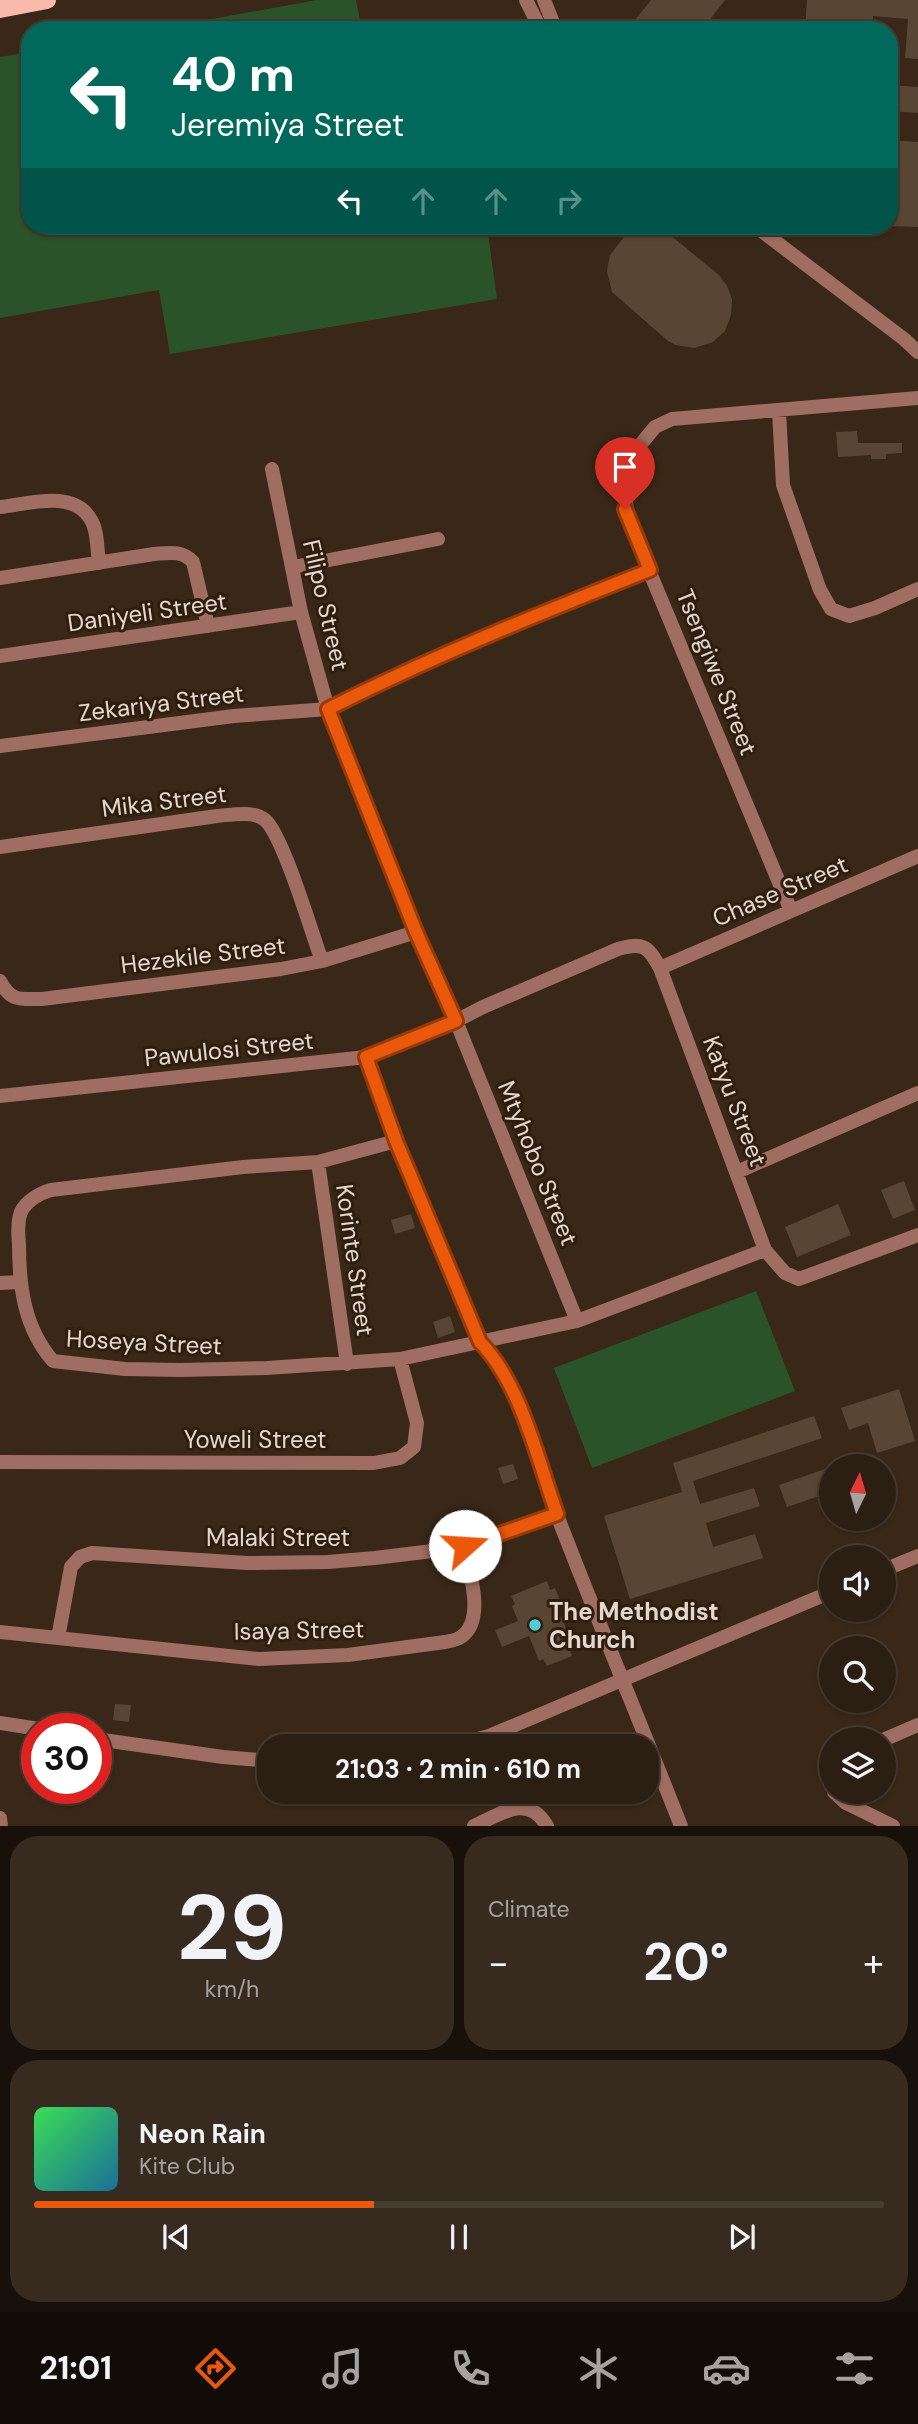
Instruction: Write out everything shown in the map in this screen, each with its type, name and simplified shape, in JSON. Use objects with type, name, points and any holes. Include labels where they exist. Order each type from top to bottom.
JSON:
[{"type":"main road","points":[[0,9],[47,0]]},
{"type":"street","points":[[526,0],[536,21]]},
{"type":"street","points":[[544,0],[552,21]]},
{"type":"street","points":[[767,235],[904,338],[918,352]]},
{"type":"street","name":"Tsengiwe Street","points":[[790,911],[628,520],[625,493],[646,436],[655,426],[672,419],[918,398]]},
{"type":"street","points":[[779,411],[785,492],[820,590],[831,609],[849,616],[918,589]]},
{"type":"street","name":"Filipo Street","points":[[272,468],[300,612],[328,709],[416,932],[456,1021]]},
{"type":"street","points":[[0,507],[57,501],[67,501],[79,507],[93,521],[99,563]]},
{"type":"street","points":[[293,567],[438,539]]},
{"type":"street","points":[[0,578],[154,554],[186,555],[193,562],[208,626]]},
{"type":"street","points":[[328,709],[425,661],[650,570]]},
{"type":"street","name":"Daniyeli Street","points":[[0,656],[300,612]]},
{"type":"street","name":"Zekariya Street","points":[[0,746],[234,716],[328,709]]},
{"type":"street","name":"Mika Street","points":[[0,847],[217,816],[251,814],[266,820],[277,839],[322,961]]},
{"type":"street","name":"Chase Street","points":[[660,968],[918,856]]},
{"type":"street","name":"Hezekile Street","points":[[0,981],[7,994],[18,999],[42,999],[245,975],[322,961],[416,932]]},
{"type":"street","name":"Pawulosi Street","points":[[0,1096],[366,1057],[456,1021],[542,980],[633,945],[640,945],[650,951],[660,968]]},
{"type":"street","name":"Katyu Street","points":[[660,968],[765,1250]]},
{"type":"street","name":"Mtyhobo Street","points":[[456,1021],[577,1321]]},
{"type":"street","points":[[366,1057],[396,1141],[480,1342],[493,1355],[514,1390],[557,1514],[681,1825]]},
{"type":"street","points":[[737,1172],[918,1093]]},
{"type":"street","name":"Hoseya Street","points":[[396,1141],[318,1161],[243,1167],[51,1190],[40,1194],[22,1211],[18,1227],[19,1282],[32,1328],[53,1361],[125,1369],[267,1368],[346,1364],[400,1359],[480,1342]]},
{"type":"street","name":"Korinte Street","points":[[318,1161],[346,1364]]},
{"type":"street","points":[[480,1342],[577,1321],[765,1250],[785,1273],[799,1279],[918,1235]]},
{"type":"street","points":[[0,1283],[19,1282]]},
{"type":"street","name":"Yoweli Street","points":[[0,1462],[374,1462],[400,1458],[414,1447],[417,1423],[400,1359]]},
{"type":"street","name":"Malaki Street","points":[[58,1637],[71,1567],[80,1557],[92,1553],[247,1563],[328,1562],[465,1546],[557,1514]]},
{"type":"street","name":"Isaya Street","points":[[0,1632],[260,1659],[348,1655],[445,1642],[460,1639],[470,1628],[474,1617],[465,1546]]},
{"type":"street","points":[[896,1565],[918,1556]]},
{"type":"street","points":[[494,1734],[819,1597]]},
{"type":"street","points":[[0,1723],[21,1726]]},
{"type":"street","points":[[896,1734],[918,1725]]},
{"type":"street","points":[[112,1741],[257,1759]]},
{"type":"street","points":[[849,1804],[893,1825]]},
{"type":"street","points":[[474,1825],[514,1809],[527,1807],[541,1815],[547,1825]]},
{"type":"street","points":[[0,1818],[1,1825]]},
{"type":"green space","points":[[317,0],[356,0],[360,21],[202,21]]},
{"type":"green space","points":[[21,54],[21,235],[488,235],[497,299],[170,354],[159,290],[0,318],[0,57]]},
{"type":"green space","points":[[756,1291],[795,1391],[592,1468],[554,1368]]},
{"type":"building","points":[[651,0],[725,0],[709,21],[634,21]]},
{"type":"building","points":[[807,0],[918,0],[918,59],[905,58],[908,19],[873,16],[873,21],[806,21]]},
{"type":"building","points":[[898,86],[918,87],[918,113],[898,112]]},
{"type":"building","points":[[898,141],[918,142],[918,227],[898,226]]},
{"type":"building","points":[[670,235],[719,275],[732,299],[731,315],[725,331],[713,342],[694,348],[676,345],[612,292],[607,271],[610,255],[624,237]]},
{"type":"building","points":[[857,431],[858,443],[902,443],[902,453],[886,454],[886,459],[871,459],[871,455],[838,457],[836,432]]},
{"type":"building","points":[[904,1181],[915,1210],[893,1219],[881,1190]]},
{"type":"building","points":[[838,1204],[851,1235],[797,1257],[785,1227]]},
{"type":"building","points":[[411,1214],[415,1228],[395,1234],[391,1220]]},
{"type":"building","points":[[450,1316],[455,1332],[438,1338],[433,1322]]},
{"type":"building","points":[[899,1389],[915,1441],[877,1453],[868,1423],[849,1430],[841,1408]]},
{"type":"building","points":[[814,1416],[822,1438],[693,1481],[700,1504],[754,1488],[760,1506],[706,1523],[713,1547],[755,1534],[763,1558],[630,1599],[604,1516],[682,1492],[673,1463]]},
{"type":"building","points":[[513,1464],[518,1479],[503,1484],[498,1468]]},
{"type":"building","points":[[819,1471],[819,1496],[787,1507],[779,1485]]},
{"type":"building","name":"The Methodist Church","points":[[547,1581],[550,1590],[555,1588],[562,1605],[557,1607],[574,1647],[569,1648],[572,1656],[547,1666],[543,1659],[539,1661],[529,1636],[502,1647],[495,1630],[518,1621],[511,1596]]},
{"type":"building","points":[[115,1704],[131,1705],[129,1722],[113,1720]]},
{"type":"place","name":"The Methodist Church","points":[[535,1625]]},
{"type":"route","points":[[465,1546],[557,1514],[514,1390],[493,1355],[480,1342],[396,1141],[366,1057],[456,1021],[416,932],[328,709],[404,671],[650,570],[625,509]]}]
